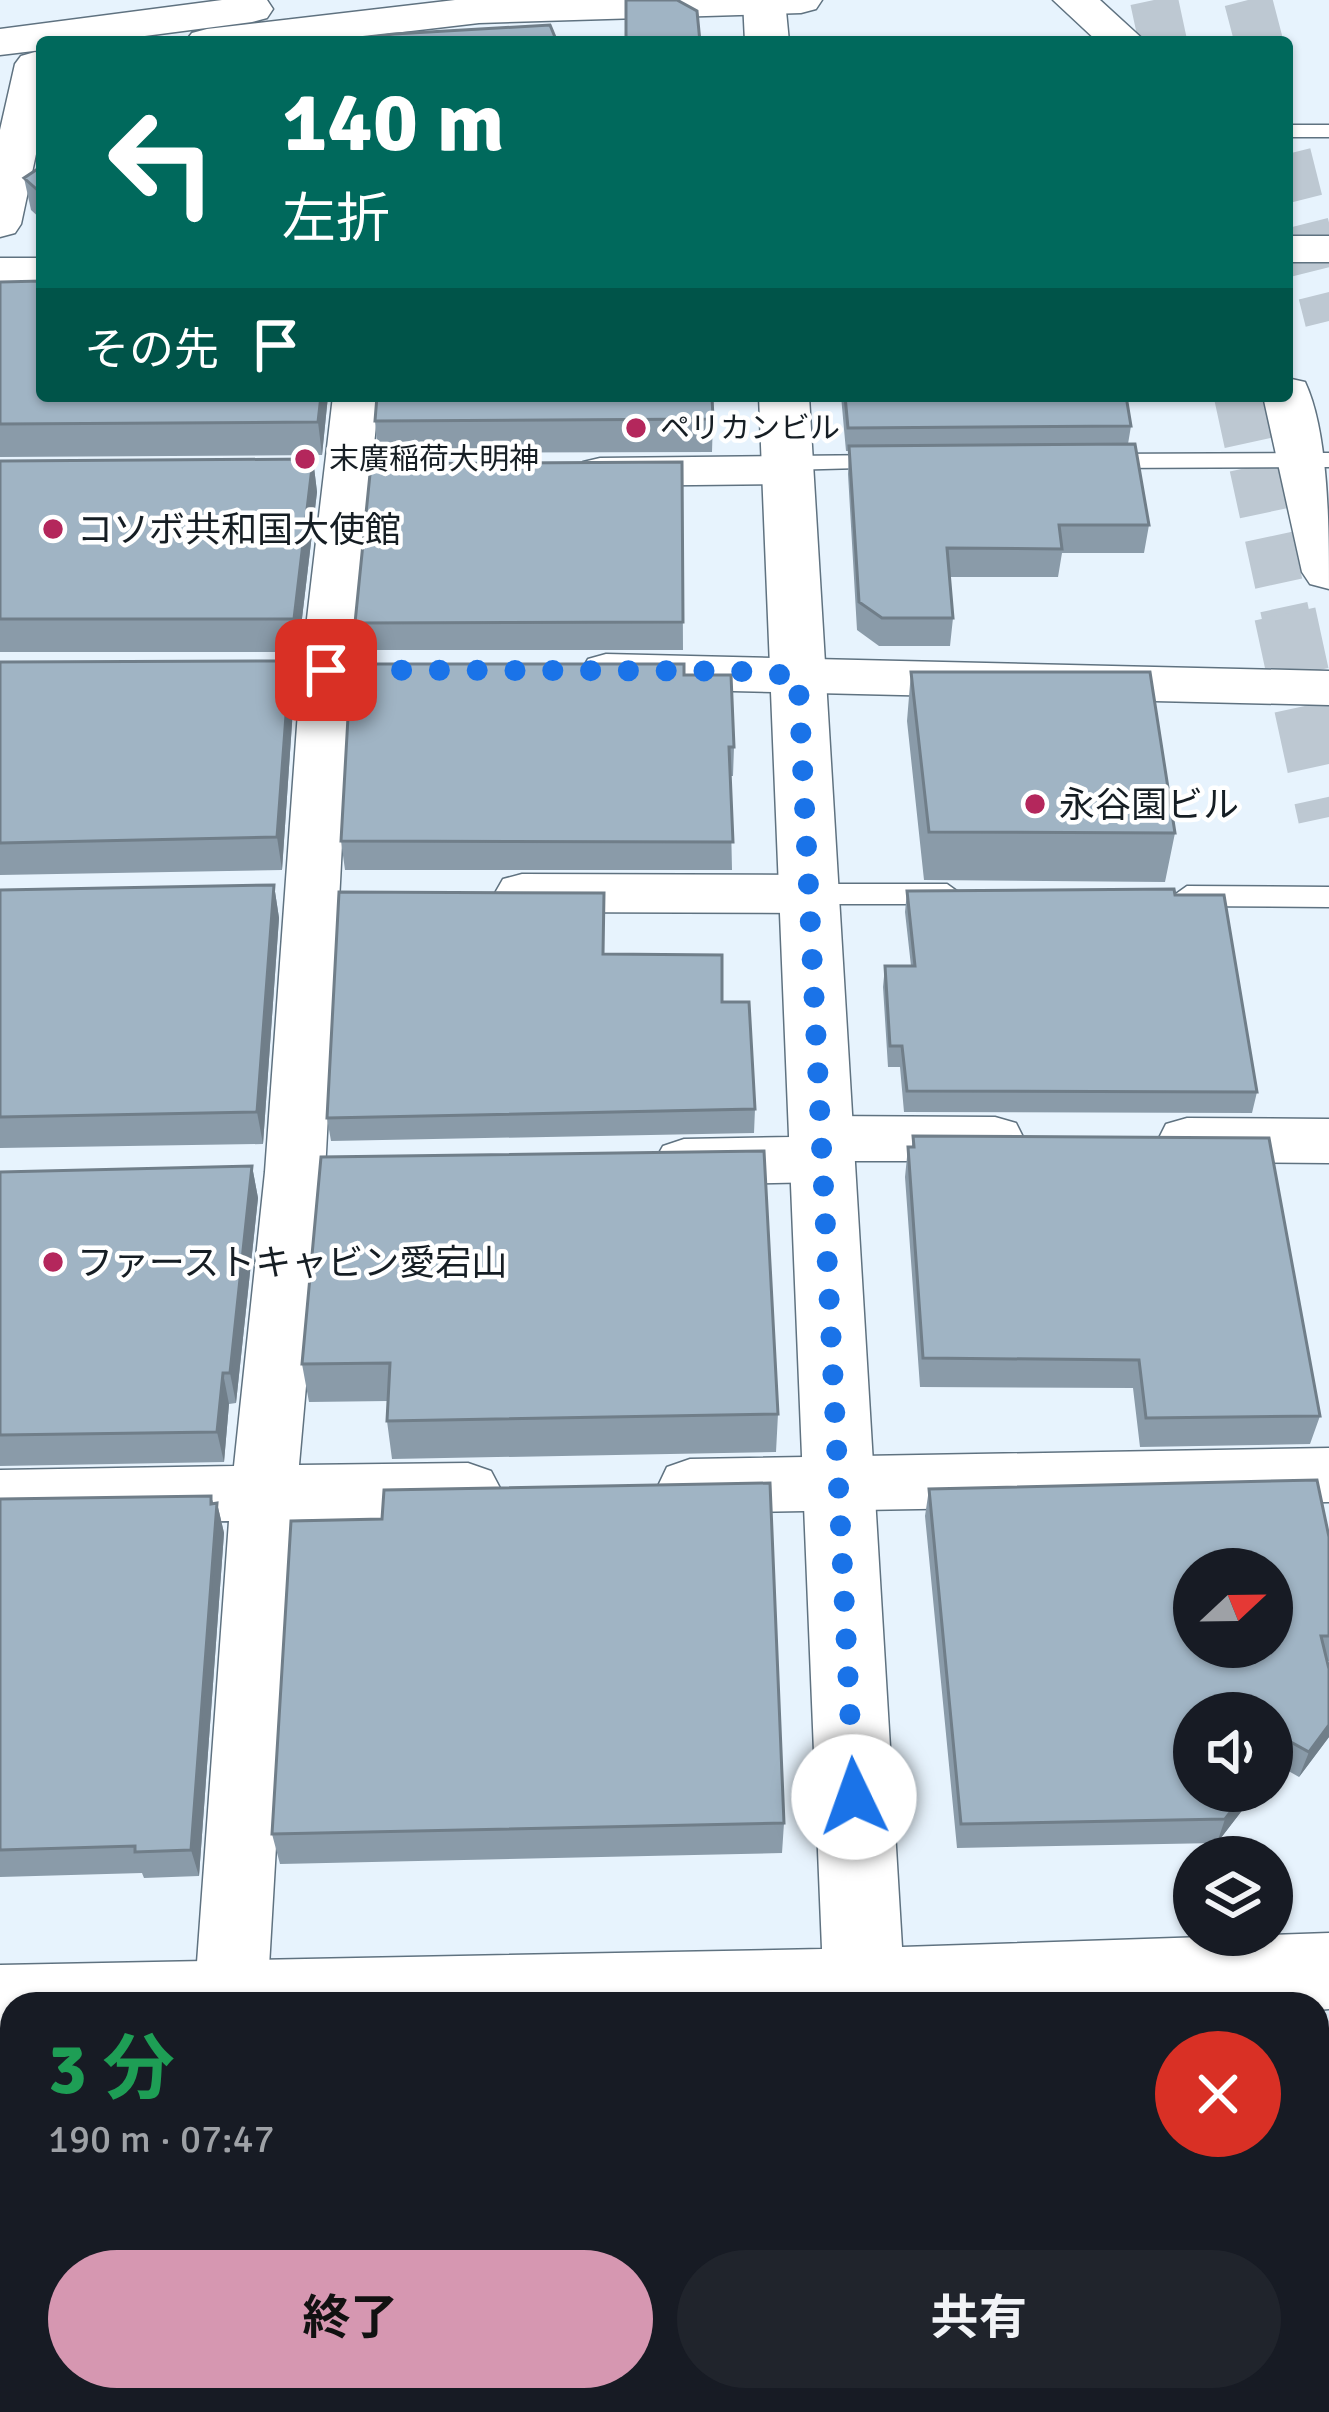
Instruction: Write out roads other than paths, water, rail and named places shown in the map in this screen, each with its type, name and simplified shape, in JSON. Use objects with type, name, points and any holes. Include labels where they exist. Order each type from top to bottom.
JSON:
[{"type":"main road","points":[[139,36],[319,0]]},
{"type":"main road","points":[[296,36],[384,30],[542,7],[801,0]]},
{"type":"main road","points":[[1075,0],[1117,36]]},
{"type":"main road","points":[[764,1],[766,36]]},
{"type":"main road","points":[[784,402],[864,1992]]},
{"type":"main road","points":[[1291,402],[1316,460],[1329,572]]},
{"type":"main road","points":[[922,1992],[1329,1971]]},
{"type":"street","points":[[0,224],[19,60]]},
{"type":"street","points":[[1293,249],[1329,249]]},
{"type":"street","points":[[0,272],[36,271]]},
{"type":"street","points":[[231,1992],[264,1493],[295,1172],[326,670],[352,474],[356,402]]},
{"type":"street","points":[[566,472],[788,466]]},
{"type":"street","points":[[553,670],[1329,688]]},
{"type":"street","points":[[470,893],[809,894]]},
{"type":"street","points":[[641,1163],[822,1148],[1038,1139]]},
{"type":"street","points":[[1129,1139],[1329,1141]]},
{"type":"street","points":[[633,1487],[1329,1475]]},
{"type":"street","points":[[0,1497],[518,1489]]},
{"type":"lane","points":[[1293,131],[1329,131]]},
{"type":"lane","points":[[1070,461],[1316,460]]},
{"type":"lane","points":[[788,466],[907,462]]},
{"type":"lane","points":[[809,894],[983,895]]},
{"type":"lane","points":[[1149,896],[1329,897]]},
{"type":"tunnel","points":[[1154,0],[1162,36]]},
{"type":"tunnel","points":[[1248,0],[1257,36]]},
{"type":"tunnel","points":[[1293,178],[1329,321]]},
{"type":"tunnel","points":[[1239,402],[1286,617]]},
{"type":"tunnel","points":[[1285,614],[1329,817]]},
{"type":"place","name":"ペリカンビル","points":[[636,428]]},
{"type":"place","name":"末廣稲荷大明神","points":[[305,459]]},
{"type":"place","name":"コソボ共和国大使館","points":[[53,529]]},
{"type":"place","name":"永谷園ビル","points":[[1035,804]]},
{"type":"place","name":"ファーストキャビン愛宕山","points":[[53,1262]]}]
